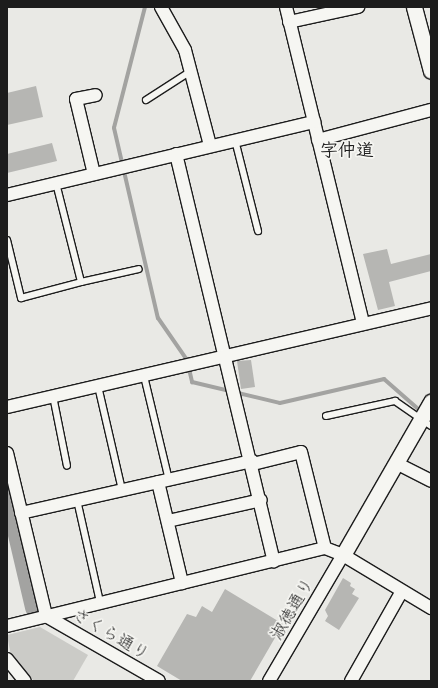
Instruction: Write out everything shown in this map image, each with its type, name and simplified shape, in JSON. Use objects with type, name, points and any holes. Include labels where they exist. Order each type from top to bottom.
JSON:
[{"type":"street","points":[[161,7],[185,50],[210,145]]},
{"type":"street","points":[[286,7],[363,324]]},
{"type":"street","points":[[290,22],[358,7]]},
{"type":"street","points":[[414,7],[431,71]]},
{"type":"street","points":[[94,174],[76,100],[96,95]]},
{"type":"street","points":[[318,140],[431,110]]},
{"type":"street","points":[[7,195],[210,145],[314,122]]},
{"type":"street","points":[[176,154],[252,462],[274,561]]},
{"type":"street","points":[[7,407],[431,308]]},
{"type":"street","points":[[343,555],[396,463],[426,422],[431,402]]},
{"type":"street","points":[[21,513],[301,452],[325,548]]},
{"type":"street","points":[[7,453],[46,616]]},
{"type":"street","points":[[396,463],[431,481]]},
{"type":"street","points":[[164,481],[168,521],[182,583]]},
{"type":"street","points":[[168,521],[260,500]]},
{"type":"street","points":[[7,626],[325,548],[343,555],[431,608]]},
{"type":"street","name":"淑徳通り","points":[[269,681],[343,555]]},
{"type":"street","points":[[351,681],[402,591]]},
{"type":"street","name":"さくら通り","points":[[46,616],[159,681]]},
{"type":"street","points":[[7,659],[25,681]]},
{"type":"lane","points":[[146,100],[191,71]]},
{"type":"lane","points":[[235,140],[258,231]]},
{"type":"lane","points":[[56,183],[81,282]]},
{"type":"lane","points":[[7,240],[21,298],[81,282],[139,269]]},
{"type":"lane","points":[[144,376],[164,481]]},
{"type":"lane","points":[[98,386],[122,490]]},
{"type":"lane","points":[[53,396],[67,466]]},
{"type":"lane","points":[[326,416],[395,400],[426,422]]},
{"type":"lane","points":[[77,500],[100,602]]},
{"type":"shaded area","points":[[40,627],[88,655],[73,681],[34,681],[11,656],[7,635]]},
{"type":"building","points":[[36,86],[43,117],[7,125],[7,93]]},
{"type":"building","points":[[52,143],[57,161],[7,173],[7,154]]},
{"type":"building","points":[[387,249],[391,264],[431,254],[431,271],[389,282],[395,306],[378,310],[363,254]]},
{"type":"building","points":[[251,360],[255,387],[241,389],[237,361]]},
{"type":"building","points":[[343,578],[351,583],[350,586],[355,589],[352,594],[359,598],[339,630],[325,621],[328,616],[325,610]]},
{"type":"building","points":[[225,589],[283,624],[250,681],[182,681],[157,666],[187,614],[196,617],[202,606],[212,612]]},
{"type":"waterway","points":[[145,7],[114,128],[158,318],[187,360],[192,382],[280,403],[384,379],[417,408]]},
{"type":"waterway","points":[[7,483],[36,607]]},
{"type":"district","name":"字仲道","points":[[347,150]]}]
